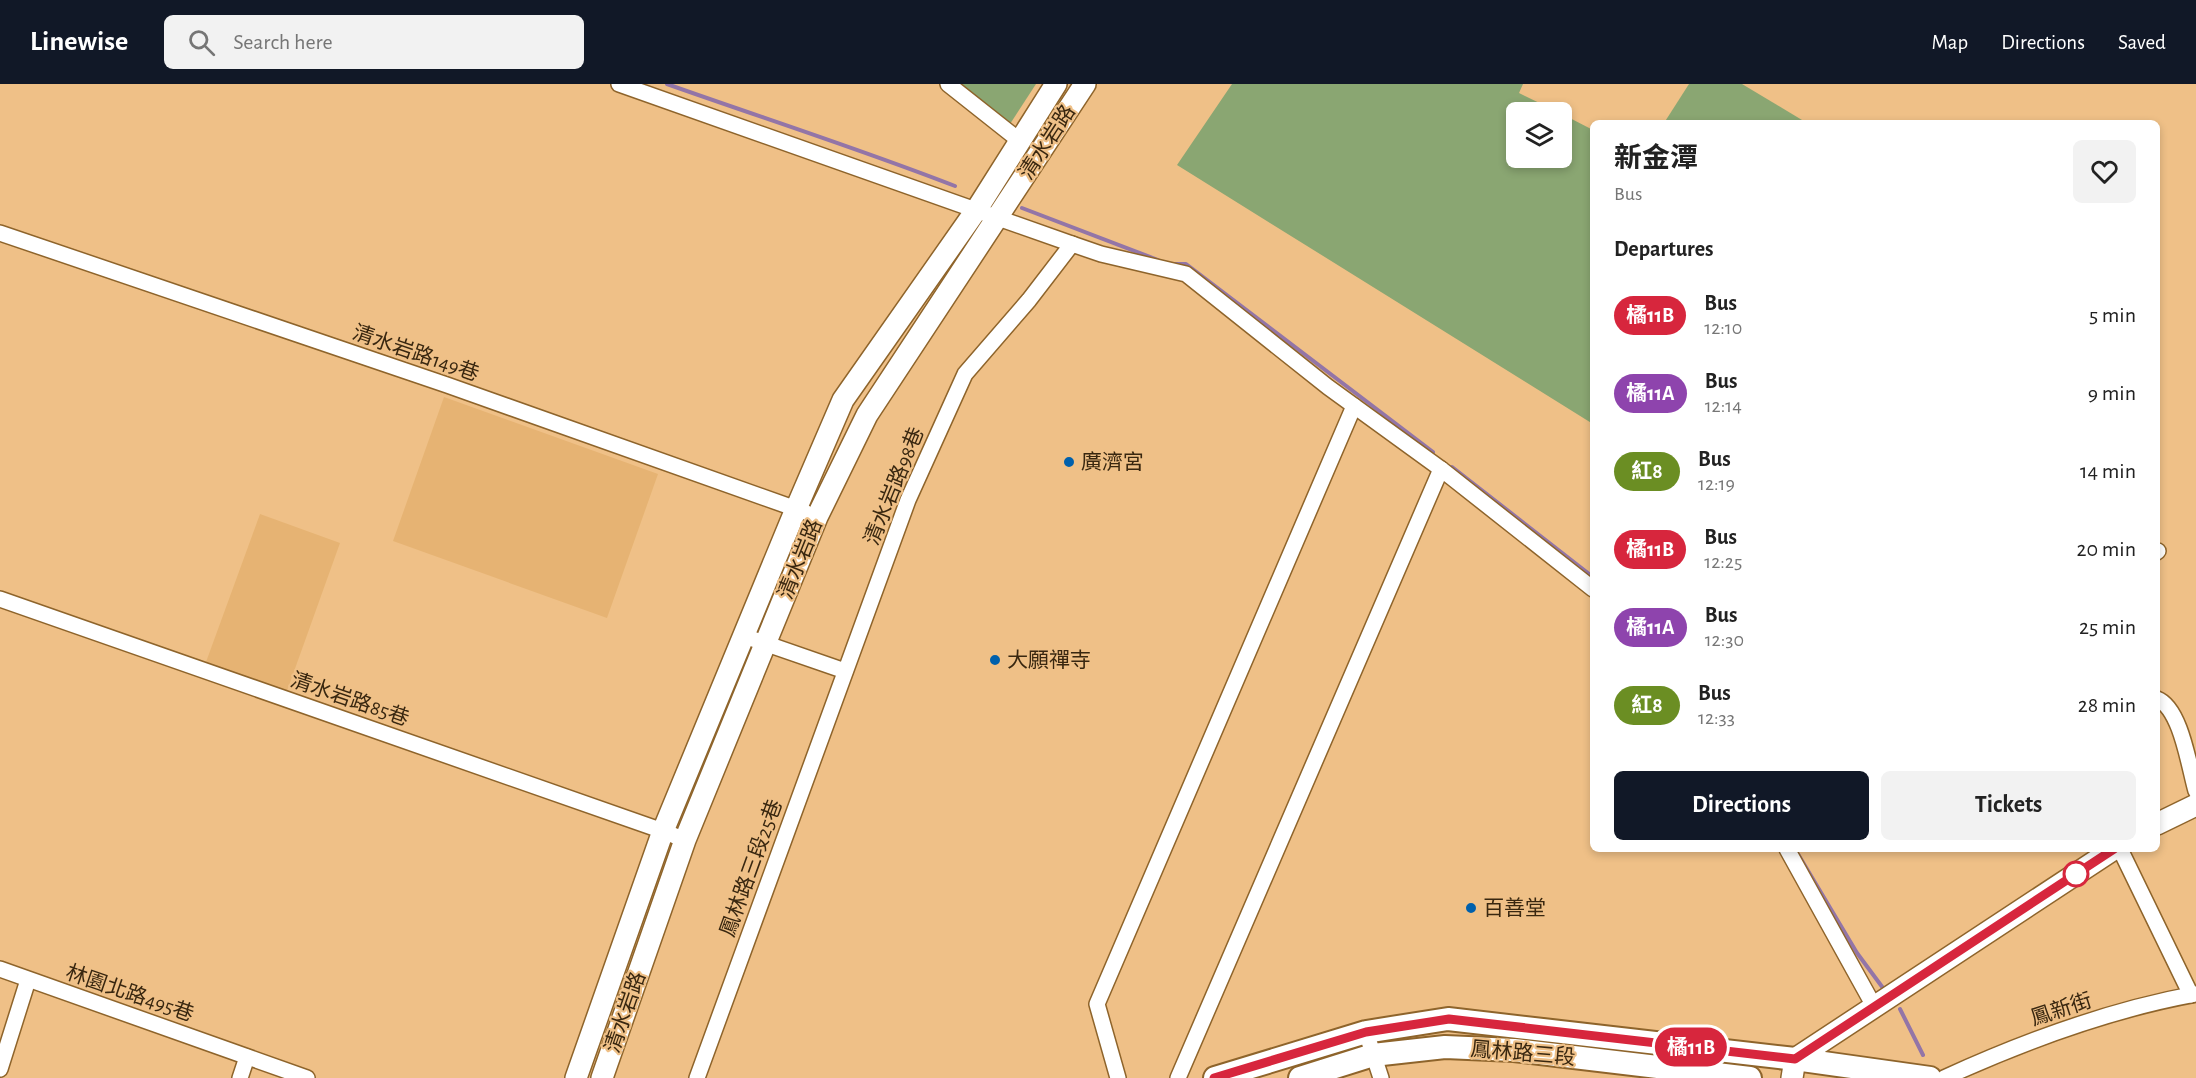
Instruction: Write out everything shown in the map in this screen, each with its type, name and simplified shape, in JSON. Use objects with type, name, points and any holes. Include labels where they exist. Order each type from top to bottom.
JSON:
[{"type":"main road","name":"鳳林路三段","points":[[1215,1078],[1366,1032],[1449,1019],[1794,1069],[1930,1078]]},
{"type":"main road","name":"鳳林路三段","points":[[1300,1078],[1373,1055],[1444,1047],[1514,1050],[1750,1078]]},
{"type":"street","points":[[619,84],[1071,244],[1101,254],[1186,274],[1354,406],[1441,468],[1590,587]]},
{"type":"street","points":[[948,84],[1020,141]]},
{"type":"street","name":"清水岩路","points":[[576,1078],[663,831],[843,400],[976,209],[1056,84]]},
{"type":"street","name":"清水岩路","points":[[602,1078],[685,840],[817,517],[867,415],[999,218],[1085,84]]},
{"type":"street","name":"清水岩路149巷","points":[[0,233],[458,389],[817,517]]},
{"type":"street","name":"清水岩路98巷","points":[[845,671],[908,500],[965,374],[1029,300],[1071,244]]},
{"type":"street","points":[[1118,1078],[1096,1004],[1354,406]]},
{"type":"street","points":[[1178,1078],[1441,468]]},
{"type":"street","name":"清水岩路85巷","points":[[0,599],[685,840]]},
{"type":"street","points":[[744,636],[845,671]]},
{"type":"street","name":"鳳林路三段25巷","points":[[697,1078],[845,671]]},
{"type":"street","points":[[2160,700],[2165,702],[2177,722],[2196,791]]},
{"type":"street","points":[[2160,823],[2196,805]]},
{"type":"street","points":[[1789,852],[1875,1008]]},
{"type":"street","points":[[1794,1069],[1875,1008],[2109,852]]},
{"type":"street","points":[[2122,852],[2193,995]]},
{"type":"street","name":"林園北路495巷","points":[[0,969],[307,1078]]},
{"type":"street","points":[[0,1069],[28,980]]},
{"type":"street","name":"鳳新街","points":[[1944,1078],[2006,1050],[2093,1019],[2193,995]]},
{"type":"street","points":[[1366,1032],[1381,1078]]},
{"type":"street","points":[[240,1078],[247,1057]]},
{"type":"shaded area","points":[[444,397],[658,474],[607,618],[393,541]]},
{"type":"shaded area","points":[[260,514],[340,543],[287,691],[206,662]]},
{"type":"green space","points":[[960,84],[1036,84],[1010,124]]},
{"type":"green space","points":[[1232,84],[1523,84],[1519,93],[1537,102],[1506,102],[1506,168],[1572,168],[1572,119],[1590,128],[1590,422],[1177,165]]},
{"type":"green space","points":[[1689,84],[1742,84],[1802,120],[1666,120]]},
{"type":"waterway","points":[[667,84],[955,186]]},
{"type":"waterway","points":[[1022,208],[1158,260]]},
{"type":"waterway","points":[[1174,264],[1186,264],[1433,452]]},
{"type":"waterway","points":[[1452,467],[1590,575]]},
{"type":"waterway","points":[[1798,854],[1857,953],[1883,988]]},
{"type":"waterway","points":[[1900,1009],[1923,1055]]},
{"type":"bus line","name":"橘11B","points":[[1214,1078],[1366,1032],[1449,1019],[1795,1059],[2109,852]]},
{"type":"place","name":"廣濟宮","points":[[1069,462]]},
{"type":"place","name":"大願禪寺","points":[[995,660]]},
{"type":"place","name":"百善堂","points":[[1471,908]]}]
